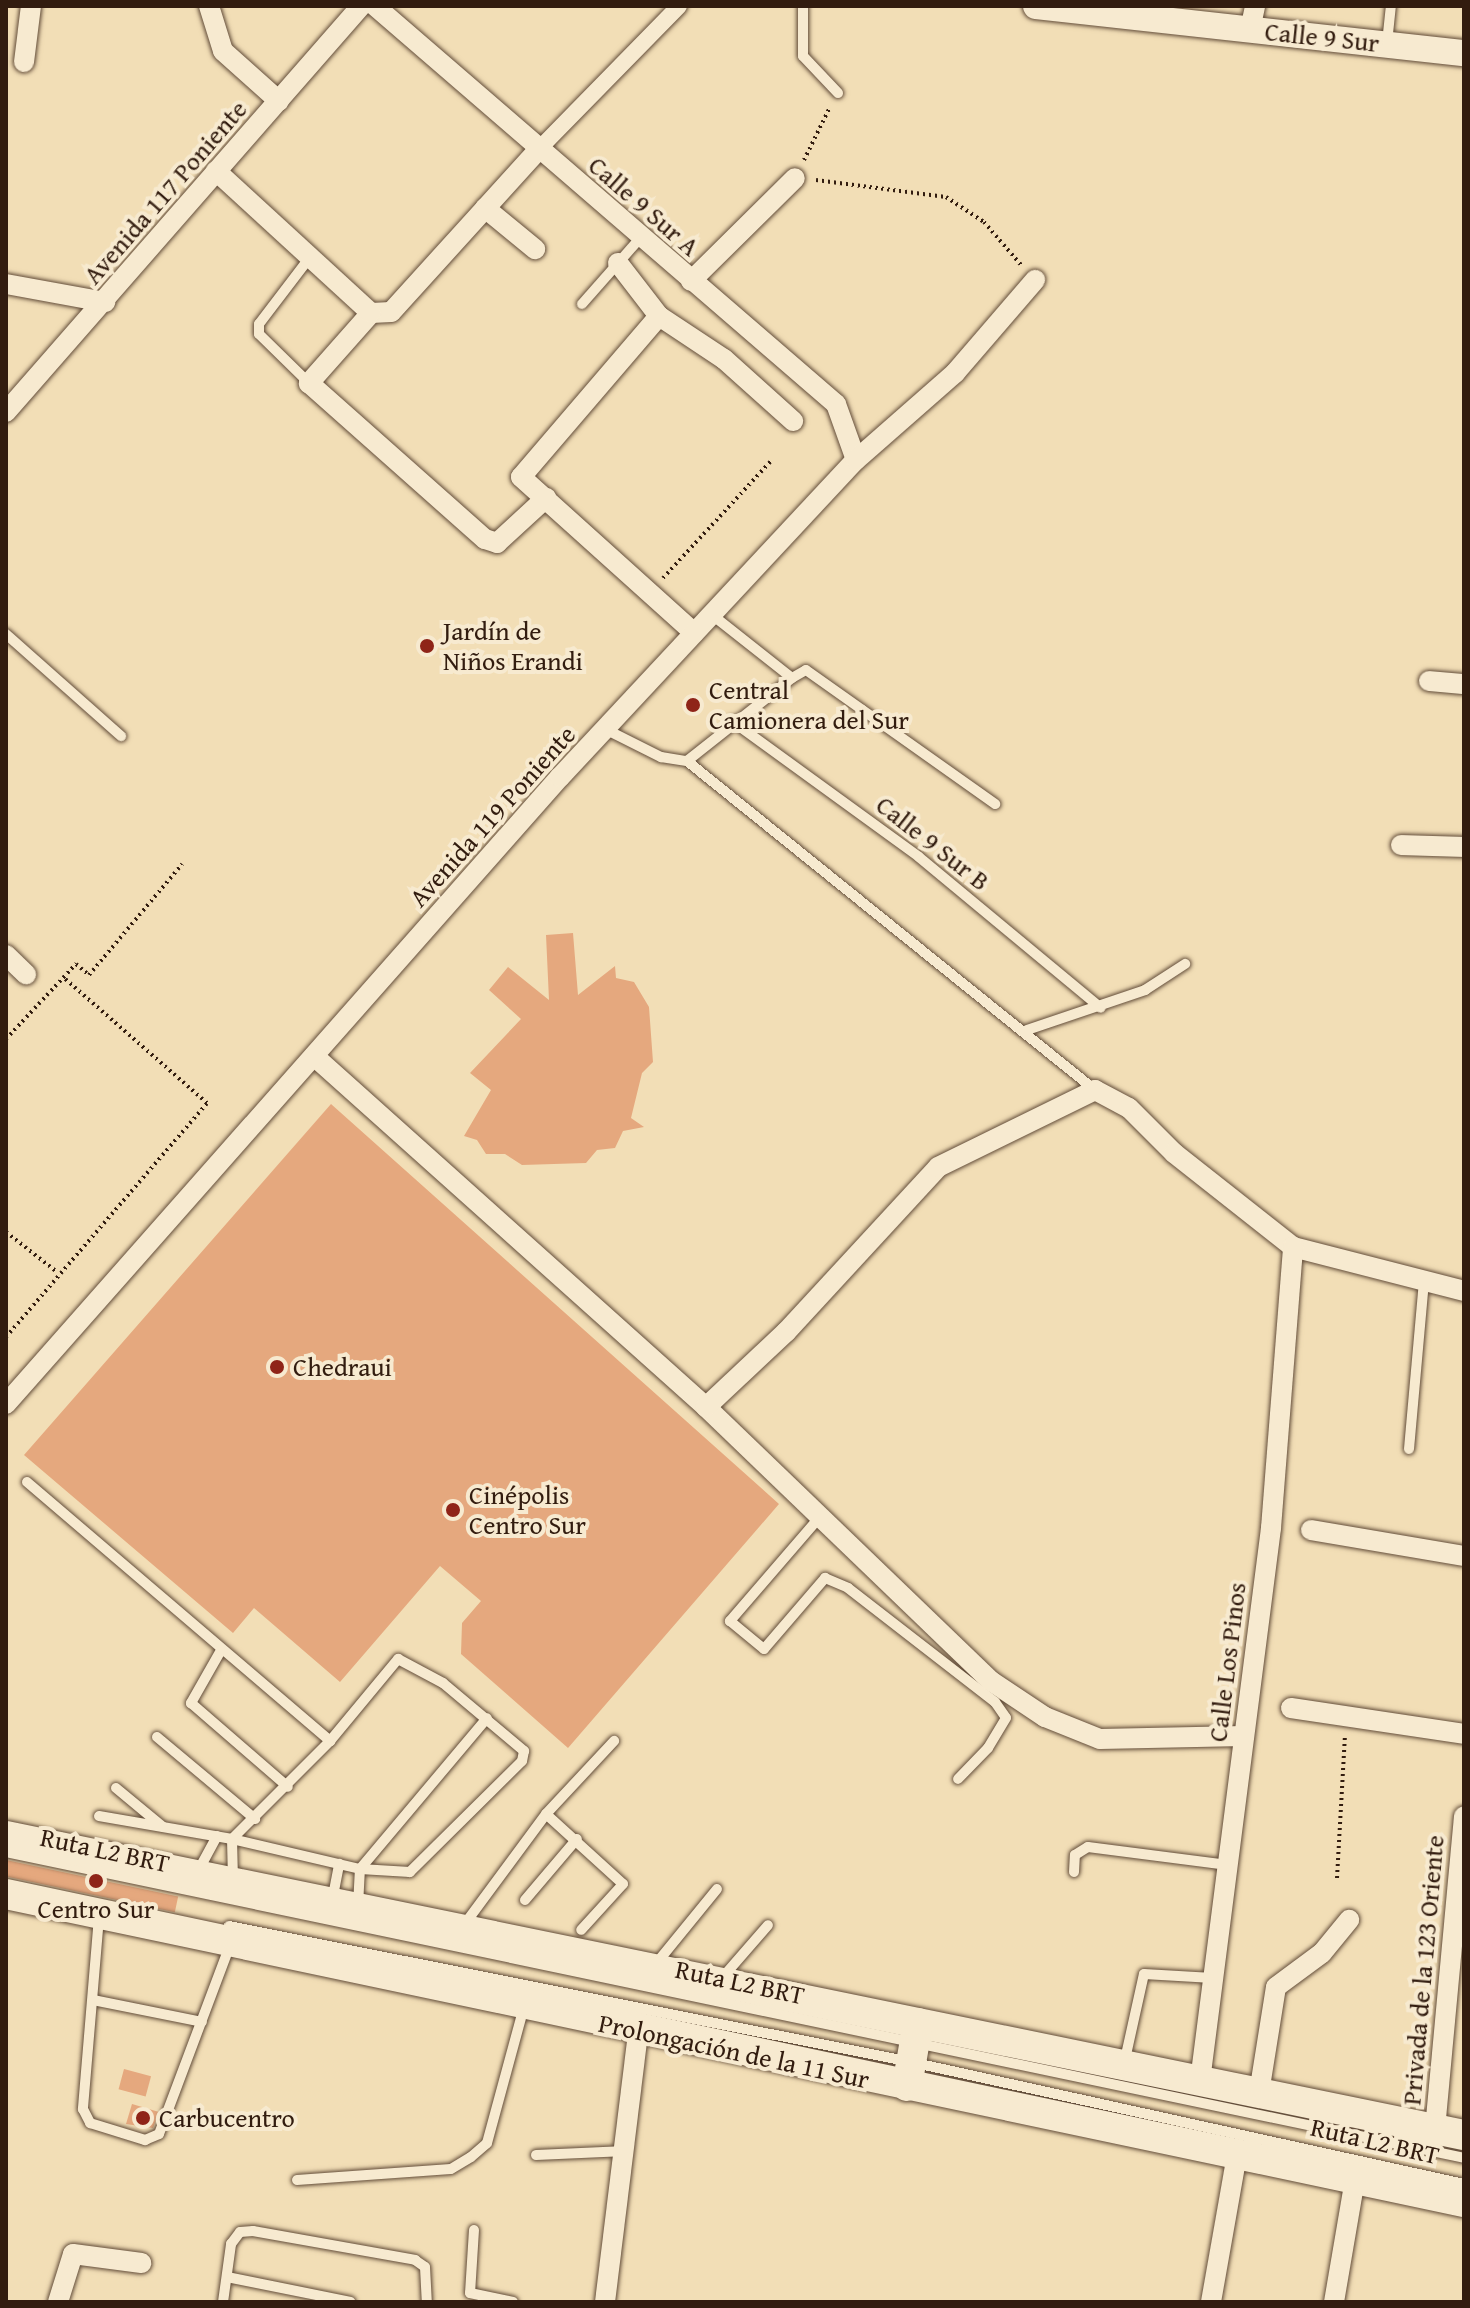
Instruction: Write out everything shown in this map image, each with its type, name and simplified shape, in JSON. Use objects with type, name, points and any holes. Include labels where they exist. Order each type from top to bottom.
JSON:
[{"type":"main road","name":"Prolongación de la 11 Sur","points":[[6,1836],[194,1879],[718,1983],[913,2053],[1237,2154],[1464,2202]]},
{"type":"main road","name":"Prolongación de la 11 Sur","points":[[6,1894],[638,2032],[1124,2066],[1464,2135]]},
{"type":"street","points":[[24,62],[31,6]]},
{"type":"street","points":[[209,6],[223,51],[279,101]]},
{"type":"street","name":"Avenida 117 Poniente","points":[[6,412],[361,6]]},
{"type":"street","name":"Calle 9 Sur A","points":[[375,6],[836,404],[856,460]]},
{"type":"street","points":[[216,171],[371,313],[391,312],[539,149],[679,6]]},
{"type":"street","name":"Calle 9 Sur","points":[[1036,6],[1253,18],[1386,45],[1464,53]]},
{"type":"street","points":[[691,281],[795,178]]},
{"type":"street","points":[[485,208],[535,249]]},
{"type":"street","points":[[618,263],[659,316],[724,359],[793,421]]},
{"type":"street","name":"Avenida 119 Poniente","points":[[6,1404],[605,729],[856,460],[955,373],[1035,280]]},
{"type":"street","points":[[6,284],[105,302]]},
{"type":"street","points":[[371,313],[309,383],[485,539],[497,543],[546,498]]},
{"type":"street","points":[[659,316],[521,477],[694,633]]},
{"type":"street","points":[[1429,681],[1464,684]]},
{"type":"street","points":[[1401,845],[1464,847]]},
{"type":"street","points":[[6,955],[26,974]]},
{"type":"street","points":[[314,1056],[706,1407],[931,1629],[1045,1717],[1100,1739],[1244,1736]]},
{"type":"street","points":[[706,1407],[786,1332],[938,1167],[1095,1090],[1129,1108],[1174,1153],[1293,1247],[1464,1291]]},
{"type":"street","name":"Calle Los Pinos","points":[[1200,2081],[1271,1528],[1293,1247]]},
{"type":"street","points":[[1311,1530],[1464,1556]]},
{"type":"street","points":[[1291,1708],[1464,1734]]},
{"type":"street","name":"Privada de la 123 Oriente","points":[[1435,2129],[1455,2006],[1464,1816]]},
{"type":"street","points":[[1259,2093],[1276,1987],[1322,1953],[1349,1920]]},
{"type":"street","points":[[605,2302],[627,2151],[638,2032]]},
{"type":"street","points":[[1211,2302],[1237,2154]]},
{"type":"street","points":[[1334,2302],[1355,2179]]},
{"type":"street","points":[[58,2302],[73,2254],[141,2263]]},
{"type":"lane","points":[[803,6],[803,56],[838,93]]},
{"type":"lane","points":[[1386,45],[1391,6]]},
{"type":"lane","points":[[582,304],[641,237]]},
{"type":"lane","points":[[309,383],[259,334],[259,324],[310,257]]},
{"type":"lane","points":[[711,614],[792,678]]},
{"type":"lane","points":[[6,634],[121,736]]},
{"type":"lane","points":[[687,761],[732,721],[806,670],[995,804]]},
{"type":"lane","name":"Calle 9 Sur B","points":[[732,721],[919,857],[1101,1008]]},
{"type":"lane","points":[[605,729],[661,757],[687,761],[1027,1030],[1095,1090]]},
{"type":"lane","points":[[1027,1030],[1101,1008],[1185,964]]},
{"type":"lane","points":[[1409,1449],[1424,1281]]},
{"type":"lane","points":[[27,1482],[220,1652],[330,1741]]},
{"type":"lane","points":[[818,1519],[730,1621],[764,1649],[825,1578],[848,1588],[995,1702],[1006,1718],[958,1779]]},
{"type":"lane","points":[[220,1652],[193,1696],[195,1710],[288,1787]]},
{"type":"lane","points":[[99,1816],[232,1839],[360,1869],[419,1867],[522,1761],[519,1742],[443,1683],[398,1659],[288,1787],[232,1839]]},
{"type":"lane","points":[[344,1909],[360,1869],[487,1718]]},
{"type":"lane","points":[[157,1737],[255,1819]]},
{"type":"lane","points":[[461,1931],[546,1814],[614,1741]]},
{"type":"lane","points":[[116,1788],[165,1828]]},
{"type":"lane","points":[[546,1814],[623,1884],[581,1930]]},
{"type":"lane","points":[[194,1879],[217,1836]]},
{"type":"lane","points":[[232,1839],[233,1886]]},
{"type":"lane","points":[[525,1900],[577,1839]]},
{"type":"lane","points":[[1074,1872],[1075,1855],[1088,1847],[1228,1865]]},
{"type":"lane","name":"Ruta L2 BRT","points":[[6,1852],[913,2053],[1464,2184]]},
{"type":"lane","points":[[339,1864],[344,1909]]},
{"type":"lane","name":"Ruta L2 BRT","points":[[6,1881],[1464,2158]]},
{"type":"lane","points":[[652,1970],[717,1889]]},
{"type":"lane","points":[[99,1915],[85,2117],[145,2140],[159,2134],[230,1943]]},
{"type":"lane","points":[[718,1983],[768,1925]]},
{"type":"lane","points":[[1124,2066],[1144,1974],[1213,1978]]},
{"type":"lane","points":[[93,2000],[202,2022]]},
{"type":"lane","points":[[297,2180],[451,2169],[471,2157],[487,2143],[524,2007]]},
{"type":"lane","points":[[536,2155],[627,2151]]},
{"type":"lane","points":[[474,2230],[470,2293],[513,2302]]},
{"type":"lane","points":[[223,2302],[231,2244],[240,2232],[253,2231],[415,2260],[425,2267],[427,2302]]},
{"type":"lane","points":[[227,2277],[351,2302]]},
{"type":"path","points":[[838,93],[795,178],[946,197],[984,222],[1035,280]]},
{"type":"path","points":[[650,592],[771,461]]},
{"type":"path","points":[[6,1039],[76,964],[89,975],[182,864]]},
{"type":"path","points":[[6,1337],[57,1272],[207,1103],[63,977]]},
{"type":"path","points":[[6,1232],[57,1272]]},
{"type":"path","points":[[1337,1878],[1346,1717]]},
{"type":"building","points":[[573,933],[578,995],[615,966],[616,978],[634,982],[649,1007],[653,1062],[642,1073],[631,1118],[644,1127],[623,1131],[615,1148],[597,1150],[586,1163],[522,1165],[505,1154],[486,1154],[477,1140],[464,1136],[491,1090],[470,1073],[521,1019],[489,990],[508,967],[549,1000],[546,935]]},
{"type":"building","points":[[331,1104],[779,1504],[568,1748],[461,1654],[462,1623],[481,1601],[440,1566],[340,1682],[254,1608],[233,1633],[24,1455]]},
{"type":"building","points":[[6,1860],[178,1897],[175,1912],[6,1876]]},
{"type":"building","name":"Carbucentro","points":[[124,2069],[151,2076],[146,2097],[119,2089]]},
{"type":"building","name":"Carbucentro","points":[[132,2104],[159,2112],[153,2128],[126,2124]]},
{"type":"place","name":"Jardín de Niños Erandi","points":[[427,646]]},
{"type":"place","name":"Central Camionera del Sur","points":[[693,705]]},
{"type":"place","name":"Chedraui","points":[[277,1367]]},
{"type":"place","name":"Cinépolis Centro Sur","points":[[453,1510]]},
{"type":"place","name":"Centro Sur","points":[[96,1881]]},
{"type":"place","name":"Carbucentro","points":[[143,2118]]}]
